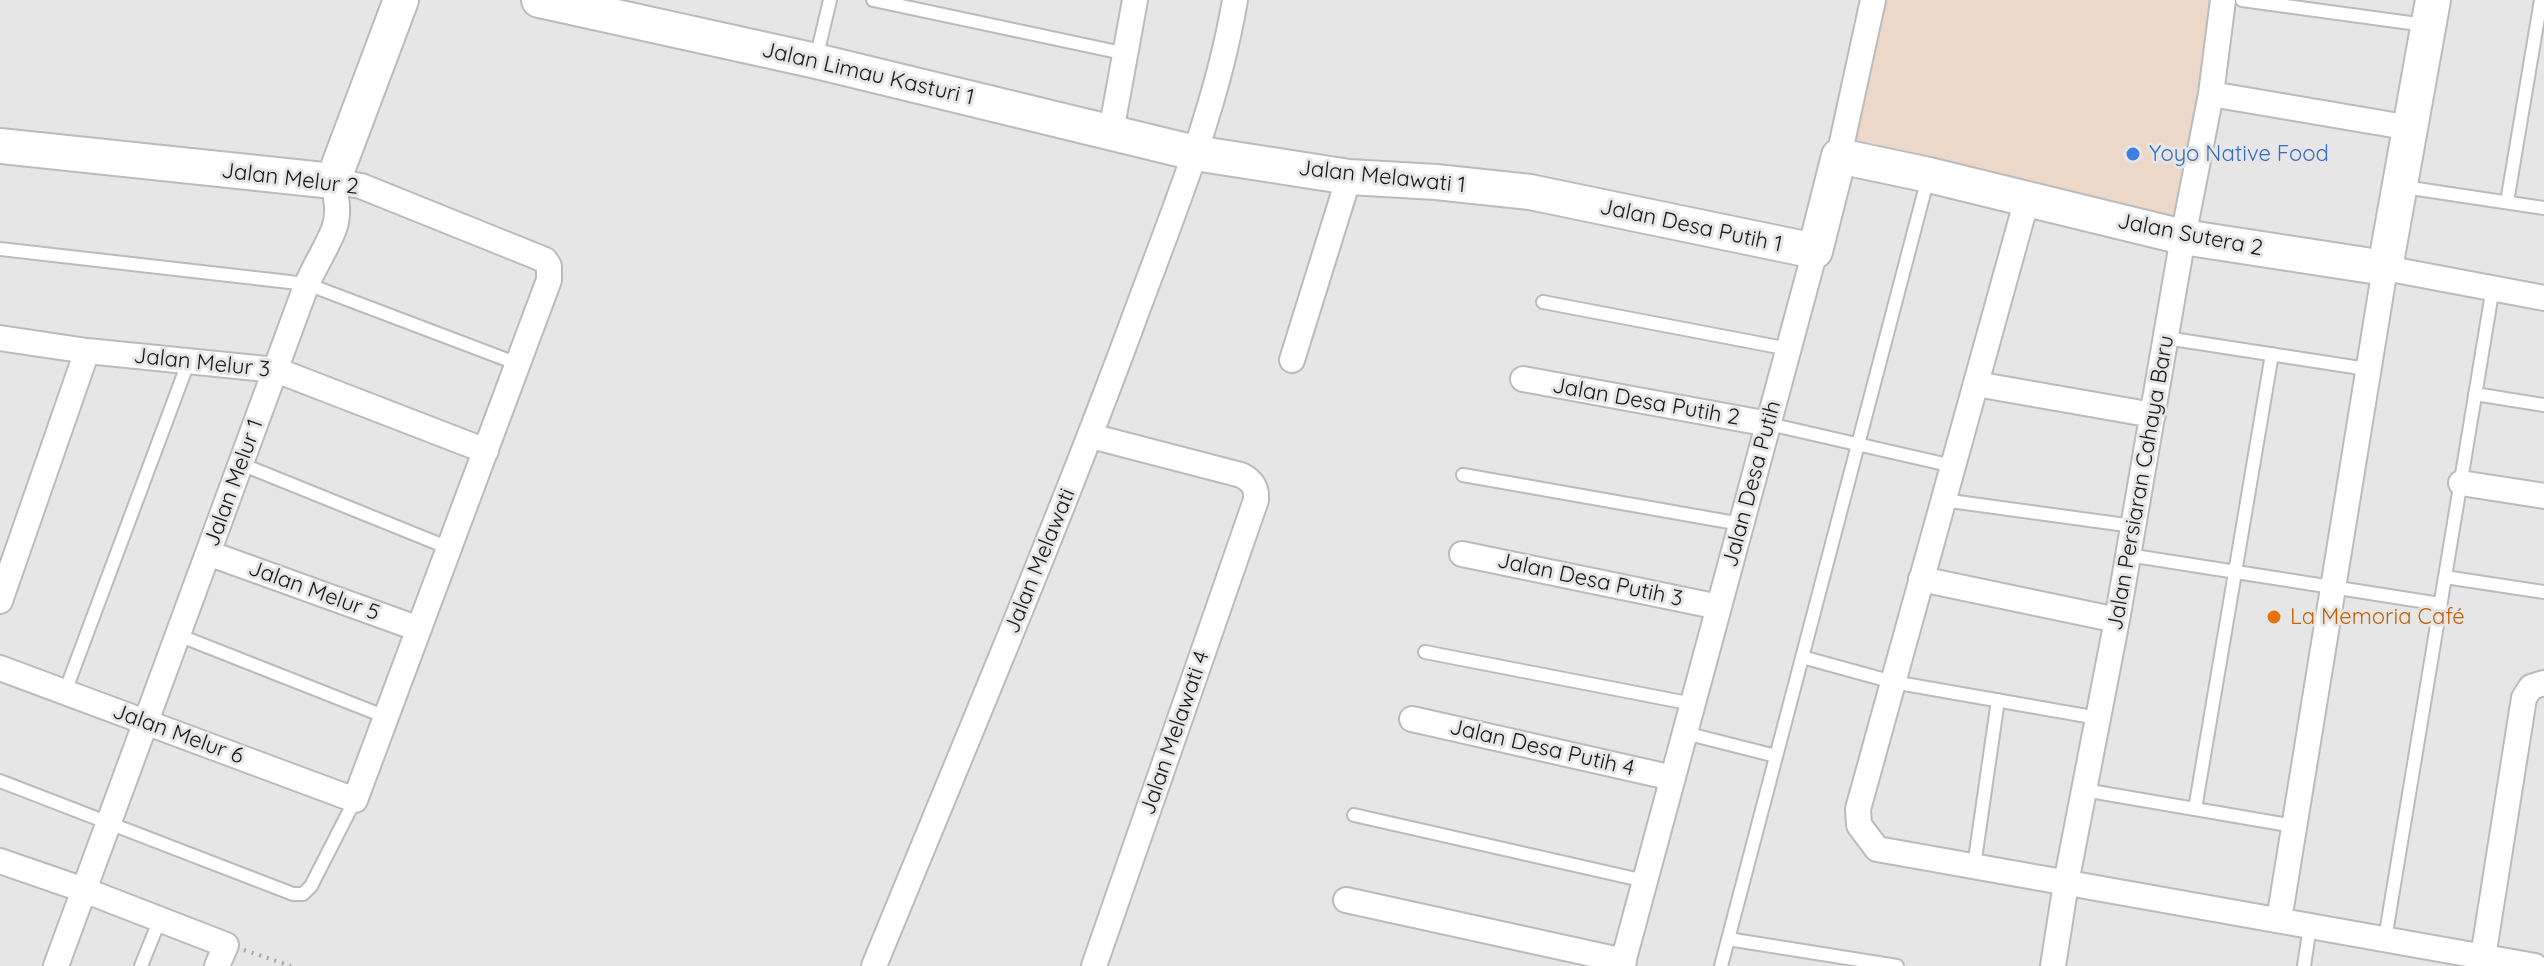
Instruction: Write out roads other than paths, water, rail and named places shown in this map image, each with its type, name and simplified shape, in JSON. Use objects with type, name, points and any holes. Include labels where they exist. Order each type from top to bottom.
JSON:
[{"type":"street","name":"Jalan Melur 1","points":[[56,966],[307,284],[334,229],[337,215],[333,181],[401,0]]},
{"type":"street","name":"Jalan Limau Kasturi 1","points":[[539,0],[816,61],[1195,153]]},
{"type":"street","points":[[1111,132],[1135,0]]},
{"type":"street","name":"Jalan Melawati","points":[[874,966],[1091,436],[1195,153],[1228,41],[1235,0]]},
{"type":"street","name":"Jalan Desa Putih","points":[[1623,964],[1815,251],[1873,0]]},
{"type":"street","name":"Jalan Persiaran Cahaya Baru","points":[[2053,966],[2211,94],[2223,0]]},
{"type":"street","points":[[2279,920],[2367,369],[2431,13]]},
{"type":"street","points":[[2211,94],[2411,128]]},
{"type":"street","name":"Jalan Melur 2","points":[[0,146],[361,186],[538,256],[549,266],[549,280],[518,364]]},
{"type":"street","name":"Jalan Melawati 1","points":[[1195,153],[1349,177],[1484,186],[1568,201]]},
{"type":"street","name":"Jalan Sutera 2","points":[[1839,156],[2183,237],[2385,268],[2544,298]]},
{"type":"street","points":[[1292,360],[1349,177]]},
{"type":"street","points":[[2027,199],[1858,809],[1859,825],[1877,849],[2535,966]]},
{"type":"street","name":"Jalan Desa Putih 1","points":[[1568,201],[1815,251]]},
{"type":"street","name":"Jalan Melur 3","points":[[0,338],[188,363],[276,370],[486,451]]},
{"type":"street","points":[[0,601],[87,351]]},
{"type":"street","points":[[355,800],[518,364]]},
{"type":"street","name":"Jalan Desa Putih 2","points":[[1523,379],[1769,424]]},
{"type":"street","points":[[1976,384],[2153,415]]},
{"type":"street","name":"Jalan Melawati 4","points":[[1091,436],[1241,475],[1254,485],[1256,500],[1094,966]]},
{"type":"street","points":[[2461,483],[2544,496]]},
{"type":"street","name":"Jalan Melur 5","points":[[208,553],[419,629]]},
{"type":"street","name":"Jalan Desa Putih 3","points":[[1462,554],[1719,607]]},
{"type":"street","points":[[1921,579],[2117,620]]},
{"type":"street","name":"Jalan Melur 6","points":[[0,668],[355,800]]},
{"type":"street","points":[[2483,957],[2524,698],[2531,687],[2544,683]]},
{"type":"street","name":"Jalan Desa Putih 4","points":[[1412,719],[1673,778]]},
{"type":"street","points":[[0,861],[160,919],[221,955]]},
{"type":"street","points":[[1346,900],[1623,964]]},
{"type":"lane","points":[[816,61],[830,0]]},
{"type":"lane","points":[[873,0],[1127,54]]},
{"type":"lane","points":[[2242,0],[2431,13]]},
{"type":"lane","points":[[2507,202],[2541,7]]},
{"type":"lane","points":[[1721,966],[1929,175]]},
{"type":"lane","points":[[2401,186],[2544,208]]},
{"type":"lane","points":[[0,249],[307,284],[518,364]]},
{"type":"lane","points":[[2385,939],[2493,287]]},
{"type":"lane","points":[[1543,302],[1789,349]]},
{"type":"lane","points":[[2166,338],[2367,369]]},
{"type":"lane","points":[[2195,809],[2272,354]]},
{"type":"lane","points":[[65,692],[188,363]]},
{"type":"lane","points":[[2475,394],[2544,405]]},
{"type":"lane","points":[[1769,424],[1953,466]]},
{"type":"lane","points":[[241,464],[449,548]]},
{"type":"lane","points":[[1463,475],[1741,524]]},
{"type":"lane","points":[[1943,500],[2133,526]]},
{"type":"lane","points":[[2128,555],[2440,604]]},
{"type":"lane","points":[[2445,577],[2544,592]]},
{"type":"lane","points":[[178,635],[386,717]]},
{"type":"lane","points":[[1425,652],[1693,704]]},
{"type":"lane","points":[[1802,657],[1893,682],[2098,718]]},
{"type":"lane","points":[[1974,866],[1998,700]]},
{"type":"lane","points":[[1685,733],[1776,756]]},
{"type":"lane","points":[[0,781],[293,894],[303,894],[311,886],[355,800]]},
{"type":"lane","points":[[2084,790],[2294,826]]},
{"type":"lane","points":[[1354,815],[1645,881]]},
{"type":"lane","points":[[141,966],[160,919]]},
{"type":"lane","points":[[2304,966],[2310,926]]},
{"type":"lane","points":[[1728,939],[1897,966]]},
{"type":"place","name":"Yoyo Native Food","points":[[2133,154]]},
{"type":"place","name":"La Memoria Café","points":[[2274,617]]}]
